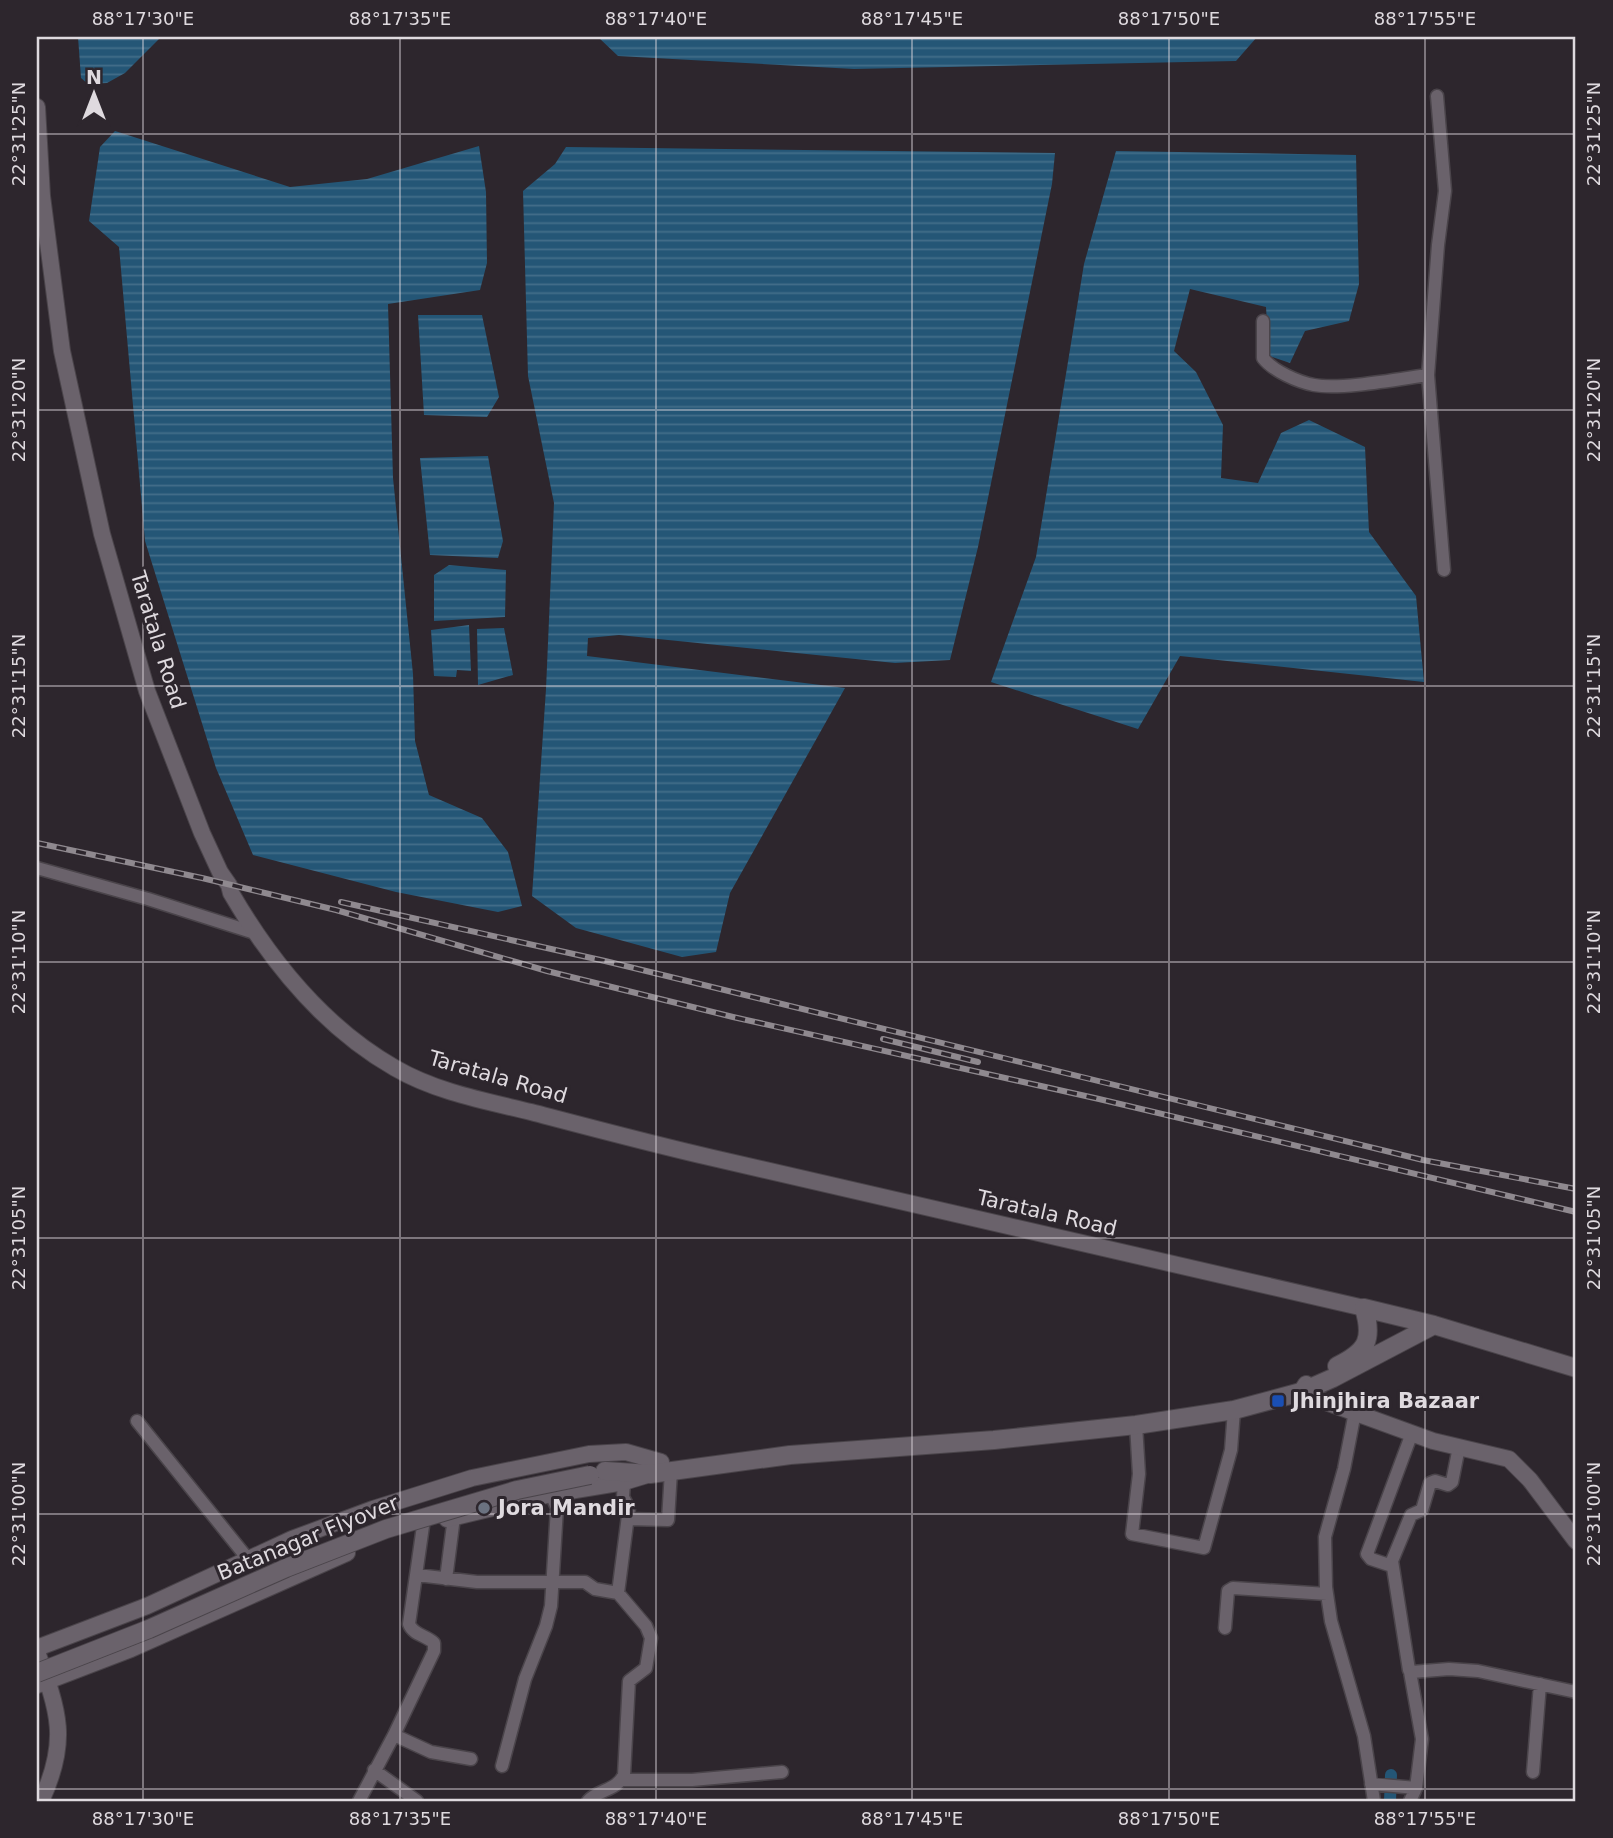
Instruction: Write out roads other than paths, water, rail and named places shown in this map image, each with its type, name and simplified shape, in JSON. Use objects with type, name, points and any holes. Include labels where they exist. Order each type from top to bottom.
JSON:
[{"type":"main road","name":"Taratala Road","points":[[1364,1308],[1434,1325],[1576,1368]]},
{"type":"main road","points":[[660,1469],[785,1448],[982,1433],[1119,1418],[1230,1401],[1305,1385],[1350,1359],[1366,1343],[1370,1329],[1364,1308]]},
{"type":"main road","points":[[660,1469],[790,1455],[1136,1426],[1234,1410],[1357,1367],[1434,1325]]},
{"type":"main road","name":"Batanagar Flyover","points":[[40,1680],[286,1568],[386,1529],[517,1490],[597,1473],[660,1469]]},
{"type":"street","points":[[1437,96],[1445,191],[1428,375],[1444,570]]},
{"type":"street","name":"Taratala Road","points":[[37,107],[42,196],[62,351],[102,534],[148,691],[171,754],[220,872],[231,892],[271,956],[332,1023],[375,1056],[434,1086],[674,1149],[1364,1308]]},
{"type":"street","points":[[1263,321],[1263,358],[1275,369],[1313,385],[1340,385],[1428,375]]},
{"type":"street","points":[[37,868],[255,933]]},
{"type":"street","points":[[1305,1385],[1312,1397],[1412,1433],[1510,1460],[1575,1533]]},
{"type":"street","points":[[1136,1426],[1139,1474],[1132,1534],[1204,1548],[1231,1450],[1234,1410]]},
{"type":"street","points":[[1355,1412],[1344,1469],[1325,1537],[1327,1594],[1334,1633],[1364,1736],[1374,1801]]},
{"type":"street","points":[[137,1421],[248,1559]]},
{"type":"street","points":[[1392,1566],[1370,1559],[1367,1554],[1412,1433]]},
{"type":"street","points":[[1410,1801],[1416,1788],[1422,1739],[1392,1566],[1394,1552],[1404,1529],[1411,1515],[1422,1510],[1430,1483],[1435,1481],[1448,1485],[1452,1482],[1460,1447]]},
{"type":"street","points":[[41,1801],[50,1783],[59,1748],[60,1730],[40,1680],[37,1650],[147,1606],[292,1539],[373,1509],[472,1478],[589,1454],[626,1452],[660,1469]]},
{"type":"street","points":[[40,1680],[131,1649],[338,1556],[423,1526],[551,1494],[624,1482],[660,1469]]},
{"type":"street","points":[[628,1519],[668,1520],[660,1469]]},
{"type":"street","points":[[618,1593],[629,1505],[624,1497],[624,1482]]},
{"type":"street","points":[[502,1766],[525,1679],[549,1617],[557,1508],[551,1494]]},
{"type":"street","points":[[446,1579],[454,1517]]},
{"type":"street","points":[[359,1801],[394,1735],[435,1647],[432,1640],[415,1632],[409,1624],[423,1526]]},
{"type":"street","points":[[417,1575],[477,1582],[584,1582],[595,1589],[618,1593],[646,1626],[651,1638],[646,1668],[629,1681],[627,1751],[621,1780],[616,1786],[596,1794],[588,1801]]},
{"type":"street","points":[[1226,1628],[1228,1591],[1233,1588],[1327,1594]]},
{"type":"street","points":[[1410,1672],[1449,1669],[1478,1671],[1576,1692]]},
{"type":"street","points":[[1533,1772],[1540,1684]]},
{"type":"street","points":[[394,1735],[431,1752],[471,1759]]},
{"type":"street","points":[[374,1770],[417,1801]]},
{"type":"street","points":[[621,1780],[703,1779],[782,1772]]},
{"type":"street","points":[[1370,1784],[1416,1788]]},
{"type":"water","points":[[78,37],[161,37],[125,73],[107,83],[88,84],[81,78]]},
{"type":"water","points":[[598,37],[1257,37],[1236,61],[854,69],[618,56]]},
{"type":"water","points":[[115,131],[290,187],[367,179],[479,146],[486,192],[487,263],[480,290],[388,304],[393,478],[413,674],[415,741],[429,795],[482,818],[508,852],[522,906],[498,912],[396,892],[253,855],[216,768],[145,541],[119,247],[89,221],[100,147]]},
{"type":"water","points":[[566,147],[1055,153],[1052,184],[978,547],[950,660],[895,663],[619,635],[588,638],[587,656],[845,688],[730,893],[716,952],[682,957],[576,928],[532,896],[546,689],[554,503],[528,376],[523,191],[555,164]]},
{"type":"water","points":[[1116,151],[1356,155],[1359,284],[1349,321],[1305,331],[1290,363],[1269,356],[1266,307],[1190,289],[1174,351],[1196,372],[1223,425],[1221,478],[1258,483],[1281,433],[1309,420],[1365,447],[1369,532],[1416,596],[1424,682],[1180,656],[1138,729],[991,682],[1036,557],[1084,264]]},
{"type":"water","points":[[418,315],[482,315],[499,397],[487,417],[424,415]]},
{"type":"water","points":[[488,456],[503,541],[498,558],[430,555],[420,458]]},
{"type":"water","points":[[449,565],[506,570],[505,617],[434,621],[434,575]]},
{"type":"water","points":[[469,625],[471,671],[457,670],[456,677],[434,676],[431,630]]},
{"type":"water","points":[[504,628],[513,675],[478,685],[477,629]]},
{"type":"waterway","points":[[1390,1801],[1391,1775]]},
{"type":"railway","points":[[37,843],[336,910],[547,971],[733,1017],[1099,1099],[1576,1212]]},
{"type":"railway","points":[[341,902],[605,961],[1423,1160],[1576,1189]]},
{"type":"railway","points":[[883,1039],[978,1062]]},
{"type":"place","name":"Jhinjhira Bazaar","points":[[1278,1401]]},
{"type":"place","name":"Jora Mandir","points":[[484,1508]]}]
